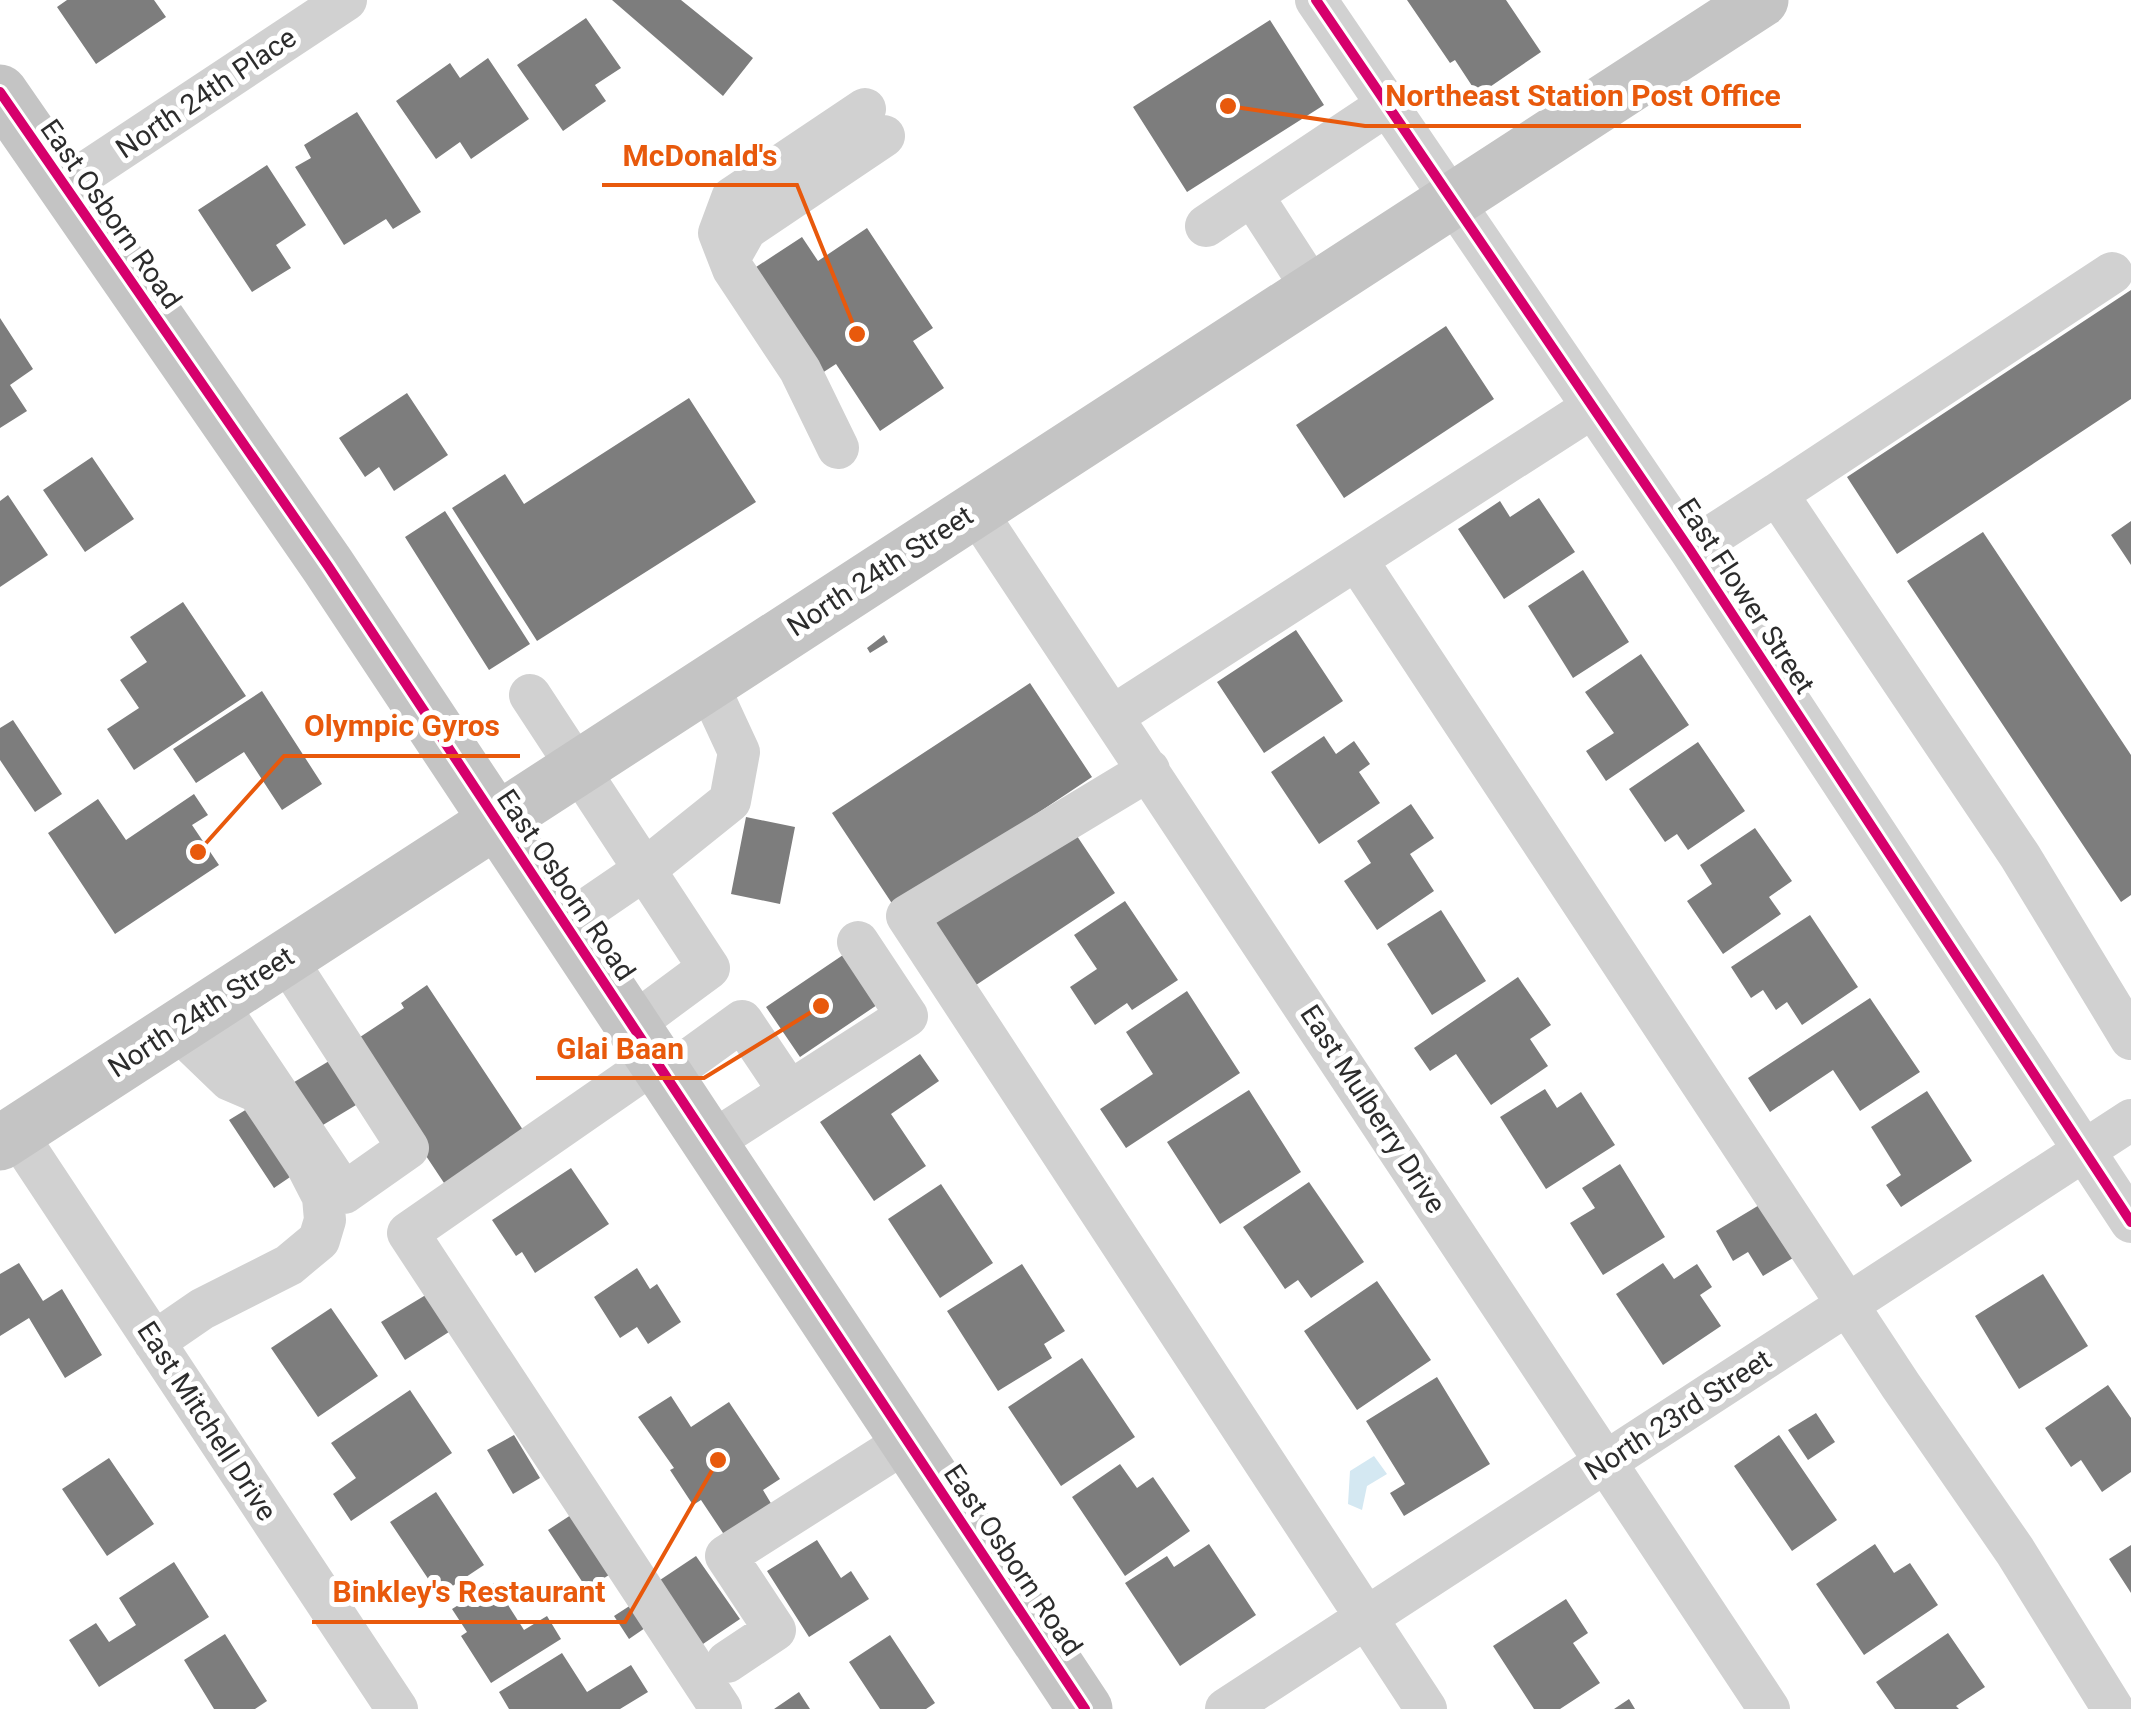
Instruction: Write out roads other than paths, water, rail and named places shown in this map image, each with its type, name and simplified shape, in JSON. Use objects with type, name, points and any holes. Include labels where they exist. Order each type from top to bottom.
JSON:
[{"type":"main road","name":"North 24th Street","points":[[8,1138],[1761,0]]},
{"type":"main road","name":"East Osborn Road","points":[[0,92],[308,536],[1085,1709]]},
{"type":"street","name":"North 24th Place","points":[[65,186],[346,0]]},
{"type":"street","name":"East Flower Street","points":[[1316,0],[1690,550],[2131,1222]]},
{"type":"street","points":[[1206,226],[1386,106]]},
{"type":"street","points":[[838,448],[800,370],[729,259],[718,233],[732,198],[875,123]]},
{"type":"street","points":[[1252,195],[1314,290]]},
{"type":"street","points":[[1690,550],[2112,274]]},
{"type":"street","points":[[1113,716],[1358,562],[1593,406]]},
{"type":"street","points":[[1777,494],[2020,856],[2131,1039]]},
{"type":"street","name":"East Mulberry Drive","points":[[975,510],[1769,1709]]},
{"type":"street","points":[[1358,562],[2015,1552],[2114,1709]]},
{"type":"street","points":[[565,924],[644,870],[730,801],[739,752],[707,684]]},
{"type":"street","points":[[530,695],[709,968],[651,1054]]},
{"type":"street","points":[[1149,770],[907,916],[1426,1709]]},
{"type":"street","points":[[710,1143],[906,1016],[858,942]]},
{"type":"street","points":[[196,1015],[344,1192],[408,1148],[285,957]]},
{"type":"street","points":[[154,1342],[202,1309],[289,1264],[319,1240],[326,1220],[323,1196],[258,1092],[230,1080],[196,1015]]},
{"type":"street","points":[[722,1709],[408,1233],[651,1054],[742,1021],[789,1091]]},
{"type":"street","name":"North 23rd Street","points":[[1226,1709],[2131,1120]]},
{"type":"street","name":"East Mitchell Drive","points":[[8,1138],[154,1342],[397,1709]]},
{"type":"street","points":[[727,1662],[774,1630],[726,1556],[907,1441]]},
{"type":"water","points":[[1374,1456],[1387,1474],[1367,1486],[1362,1510],[1348,1504],[1350,1471]]},
{"type":"place","name":"Northeast Station Post Office","points":[[1228,106]]},
{"type":"place","name":"McDonald's","points":[[857,334]]},
{"type":"place","name":"Olympic Gyros","points":[[198,852]]},
{"type":"place","name":"Glai Baan","points":[[821,1006]]},
{"type":"place","name":"Binkley's Restaurant","points":[[718,1460]]}]
